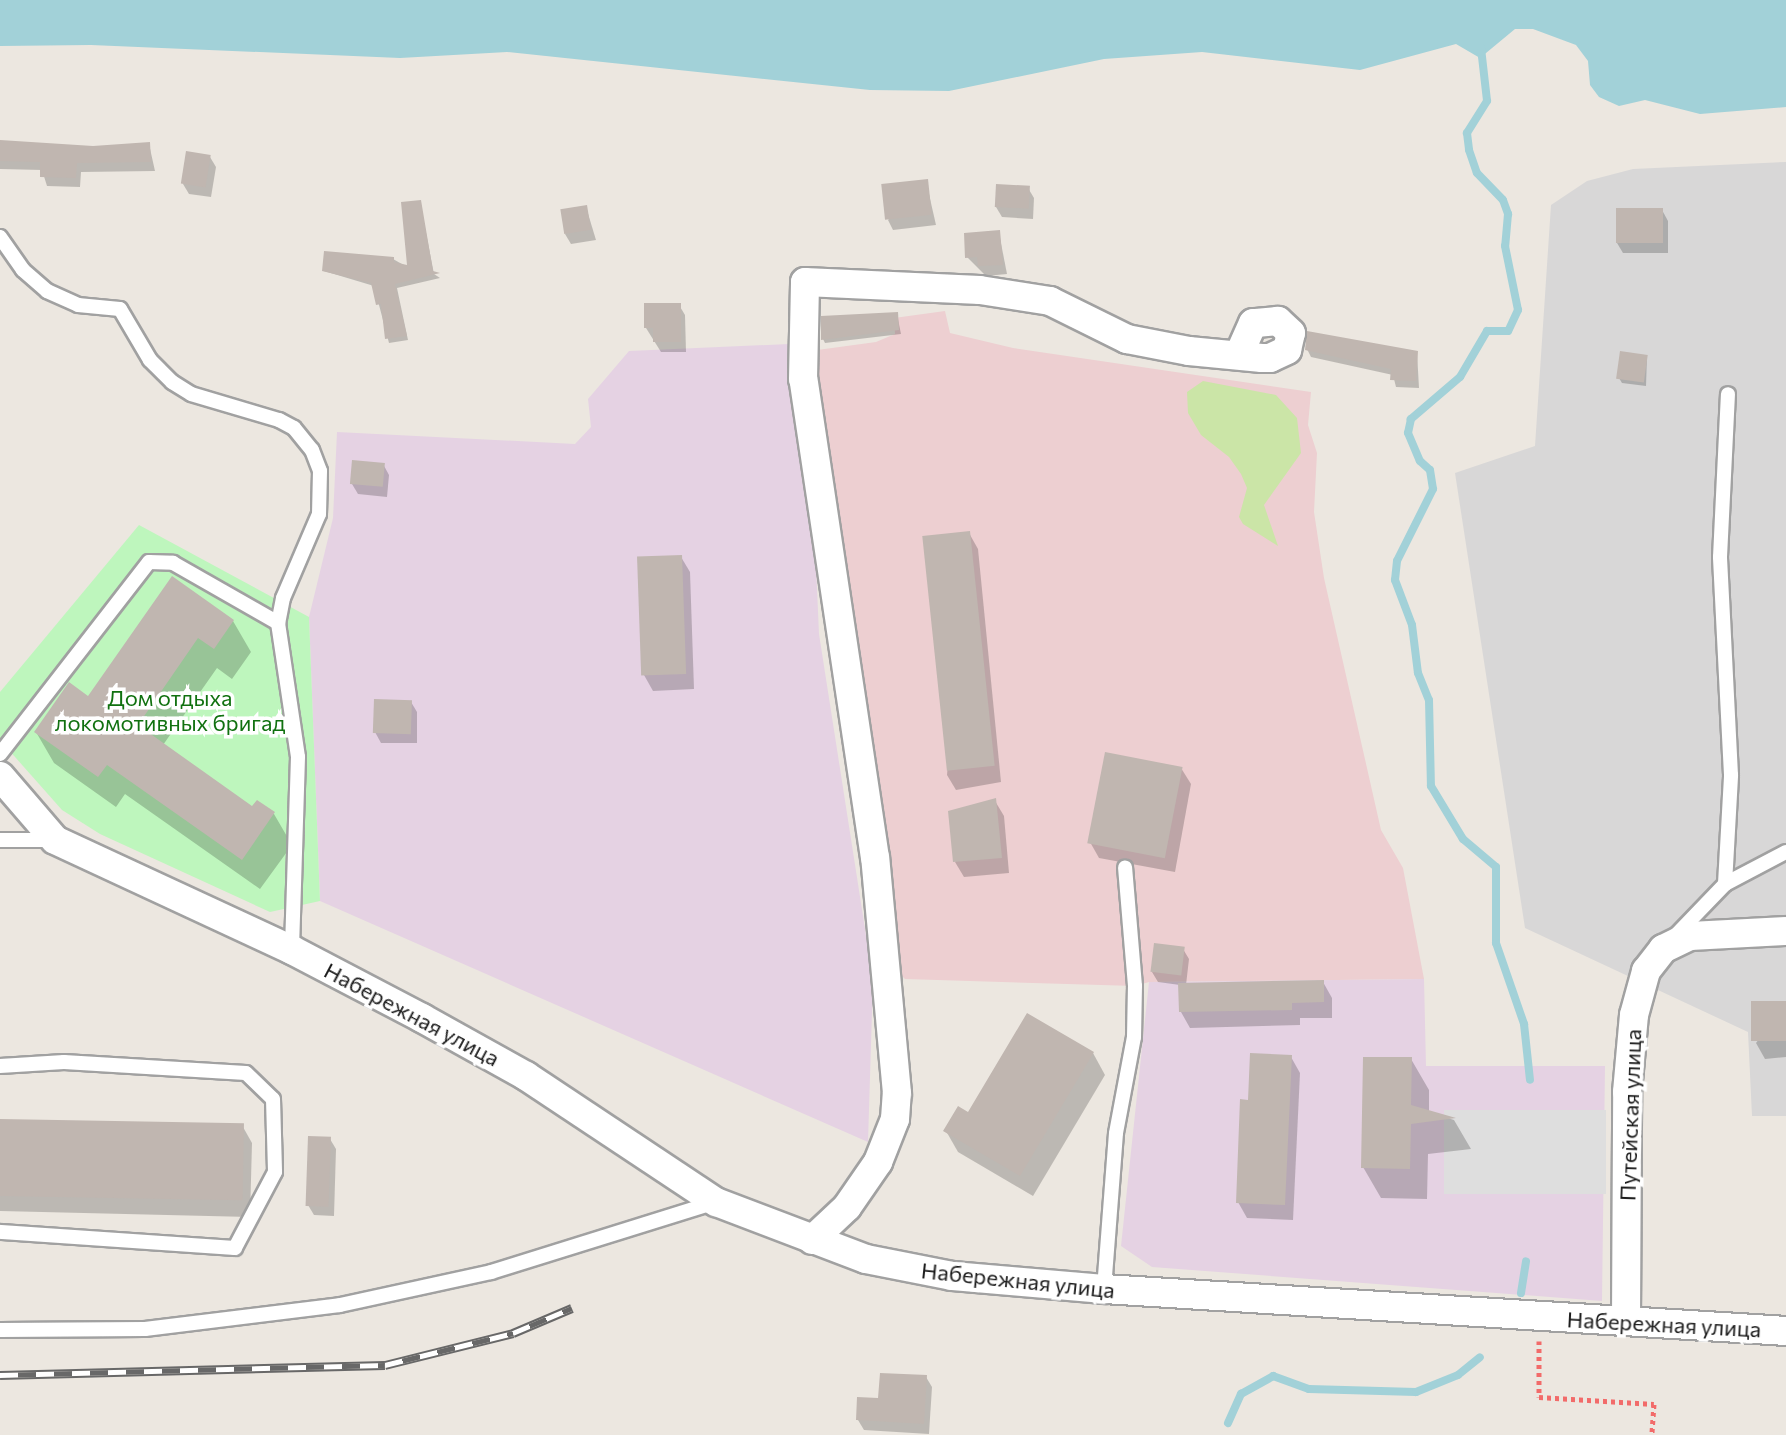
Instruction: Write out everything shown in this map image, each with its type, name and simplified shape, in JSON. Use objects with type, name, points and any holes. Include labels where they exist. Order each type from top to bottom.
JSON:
[{"type":"street","points":[[812,1240],[847,1207],[878,1162],[895,1119],[897,1093],[875,858],[803,379],[805,282],[1019,296],[1066,306],[1143,344],[1239,355]]},
{"type":"street","name":"Набережная улица","points":[[0,776],[55,840],[292,950],[526,1076],[716,1202],[866,1259],[952,1276],[1104,1289],[1540,1319],[1626,1319],[1786,1331]]},
{"type":"street","points":[[1663,949],[1690,936],[1786,931]]},
{"type":"street","name":"Путейская улица","points":[[1626,1319],[1627,1092],[1634,1015],[1646,971],[1663,949]]},
{"type":"lane","points":[[0,237],[23,270],[47,291],[78,305],[120,309],[150,360],[172,382],[191,394],[279,420],[304,439],[320,471],[319,514],[283,598],[278,623],[282,674],[298,757],[292,950]]},
{"type":"lane","points":[[1725,884],[1731,775],[1720,557],[1728,394]]},
{"type":"lane","points":[[0,754],[149,562],[173,563],[278,623]]},
{"type":"lane","points":[[0,840],[55,840]]},
{"type":"lane","points":[[1663,949],[1725,884],[1786,852]]},
{"type":"lane","points":[[1104,1289],[1116,1133],[1134,1037],[1135,986],[1125,867]]},
{"type":"lane","points":[[0,1066],[64,1062],[246,1073],[273,1099],[275,1172],[235,1248],[0,1232]]},
{"type":"lane","points":[[0,1330],[145,1329],[340,1305],[504,1268],[716,1202]]},
{"type":"path","points":[[1540,1319],[1539,1397],[1654,1404],[1652,1435]]},
{"type":"shaded area","points":[[1786,162],[1786,1116],[1752,1116],[1748,1032],[1525,928],[1455,473],[1535,446],[1551,205],[1587,181],[1633,169]]},
{"type":"shaded area","points":[[945,311],[950,333],[1013,348],[1311,392],[1308,425],[1317,453],[1314,512],[1324,578],[1381,830],[1403,868],[1424,979],[1149,982],[1135,986],[905,979],[901,975],[810,351],[876,342],[895,334],[894,318]]},
{"type":"shaded area","points":[[789,344],[816,566],[819,634],[873,980],[868,1142],[320,901],[309,617],[333,518],[337,432],[575,444],[591,427],[588,399],[629,351]]},
{"type":"shaded area","points":[[1424,979],[1426,1066],[1605,1066],[1602,1301],[1152,1267],[1121,1246],[1149,982]]},
{"type":"shaded area","points":[[1444,1110],[1606,1110],[1606,1194],[1444,1194]]},
{"type":"green space","points":[[1203,381],[1276,395],[1297,418],[1301,453],[1264,505],[1278,546],[1243,524],[1239,517],[1247,488],[1241,474],[1229,457],[1201,435],[1188,413],[1187,392]]},
{"type":"green space","name":"Дом отдыха локомотивных бригад","points":[[139,525],[309,617],[320,901],[270,912],[100,834],[62,810],[0,740],[0,692]]},
{"type":"water","points":[[0,0],[1786,0],[1786,107],[1700,114],[1645,100],[1619,106],[1599,97],[1590,85],[1588,61],[1576,45],[1533,29],[1515,29],[1480,58],[1456,44],[1360,70],[1202,52],[1104,59],[949,91],[870,90],[507,52],[400,58],[91,45],[0,46]]},
{"type":"building","points":[[0,140],[93,146],[150,142],[151,162],[77,163],[76,178],[40,177],[40,162],[0,161]]},
{"type":"building","points":[[186,151],[211,155],[206,188],[181,184]]},
{"type":"building","points":[[928,179],[932,215],[885,220],[881,184]]},
{"type":"building","points":[[996,184],[1030,186],[1029,209],[995,207]]},
{"type":"building","points":[[421,200],[433,271],[440,273],[395,284],[407,336],[385,339],[381,304],[376,305],[371,283],[322,271],[324,251],[394,257],[394,262],[407,265],[401,202]]},
{"type":"building","points":[[587,205],[591,230],[564,234],[560,209]]},
{"type":"building","points":[[1616,208],[1663,208],[1663,243],[1616,243]]},
{"type":"building","points":[[1000,230],[1003,265],[978,266],[977,257],[965,258],[964,233]]},
{"type":"building","points":[[644,303],[681,303],[681,342],[653,342],[653,328],[644,328]]},
{"type":"building","points":[[898,312],[899,330],[821,340],[821,316]]},
{"type":"building","points":[[1307,331],[1418,351],[1416,381],[1390,380],[1391,369],[1305,350]]},
{"type":"building","points":[[1620,351],[1648,355],[1644,383],[1616,379]]},
{"type":"building","points":[[352,460],[385,463],[383,487],[350,484]]},
{"type":"building","points":[[970,531],[995,766],[947,771],[922,536]]},
{"type":"building","points":[[682,555],[686,674],[641,675],[637,557]]},
{"type":"building","points":[[172,576],[234,620],[214,649],[198,638],[138,725],[252,806],[257,800],[275,812],[242,860],[107,765],[98,777],[34,732],[69,682],[88,696]]},
{"type":"building","points":[[374,699],[412,700],[411,734],[373,733]]},
{"type":"building","points":[[1105,752],[1183,767],[1165,858],[1087,843]]},
{"type":"building","points":[[996,798],[1002,858],[953,862],[948,811]]},
{"type":"building","points":[[1154,943],[1185,947],[1181,976],[1150,972]]},
{"type":"building","points":[[1324,980],[1324,1002],[1292,1003],[1292,1010],[1179,1012],[1178,983]]},
{"type":"building","points":[[1751,1001],[1786,1001],[1786,1041],[1751,1041]]},
{"type":"building","points":[[1027,1013],[1094,1052],[1020,1176],[943,1131],[958,1106],[968,1112]]},
{"type":"building","points":[[1250,1053],[1292,1055],[1285,1205],[1236,1203],[1240,1099],[1248,1100]]},
{"type":"building","points":[[1363,1057],[1412,1057],[1411,1105],[1456,1118],[1411,1124],[1410,1169],[1361,1168]]},
{"type":"building","points":[[0,1119],[244,1123],[243,1200],[0,1196]]},
{"type":"building","points":[[308,1136],[331,1137],[329,1207],[306,1206]]},
{"type":"building","points":[[880,1373],[927,1375],[924,1424],[856,1420],[857,1397],[878,1398]]},
{"type":"waterway","points":[[1481,48],[1487,101],[1467,133],[1469,150],[1477,173],[1503,200],[1508,214],[1505,246],[1518,310],[1508,331],[1487,331],[1460,377],[1411,419],[1408,433],[1420,461],[1430,470],[1433,489],[1397,561],[1395,580],[1412,625],[1418,673],[1429,700],[1431,786],[1463,839],[1496,867],[1496,943],[1524,1024],[1530,1080]]},
{"type":"waterway","points":[[1521,1293],[1526,1261]]},
{"type":"waterway","points":[[1228,1423],[1241,1394],[1273,1376],[1309,1389],[1416,1392],[1458,1375],[1480,1357]]},
{"type":"railway","points":[[0,1375],[385,1365],[513,1333],[572,1308]]}]
